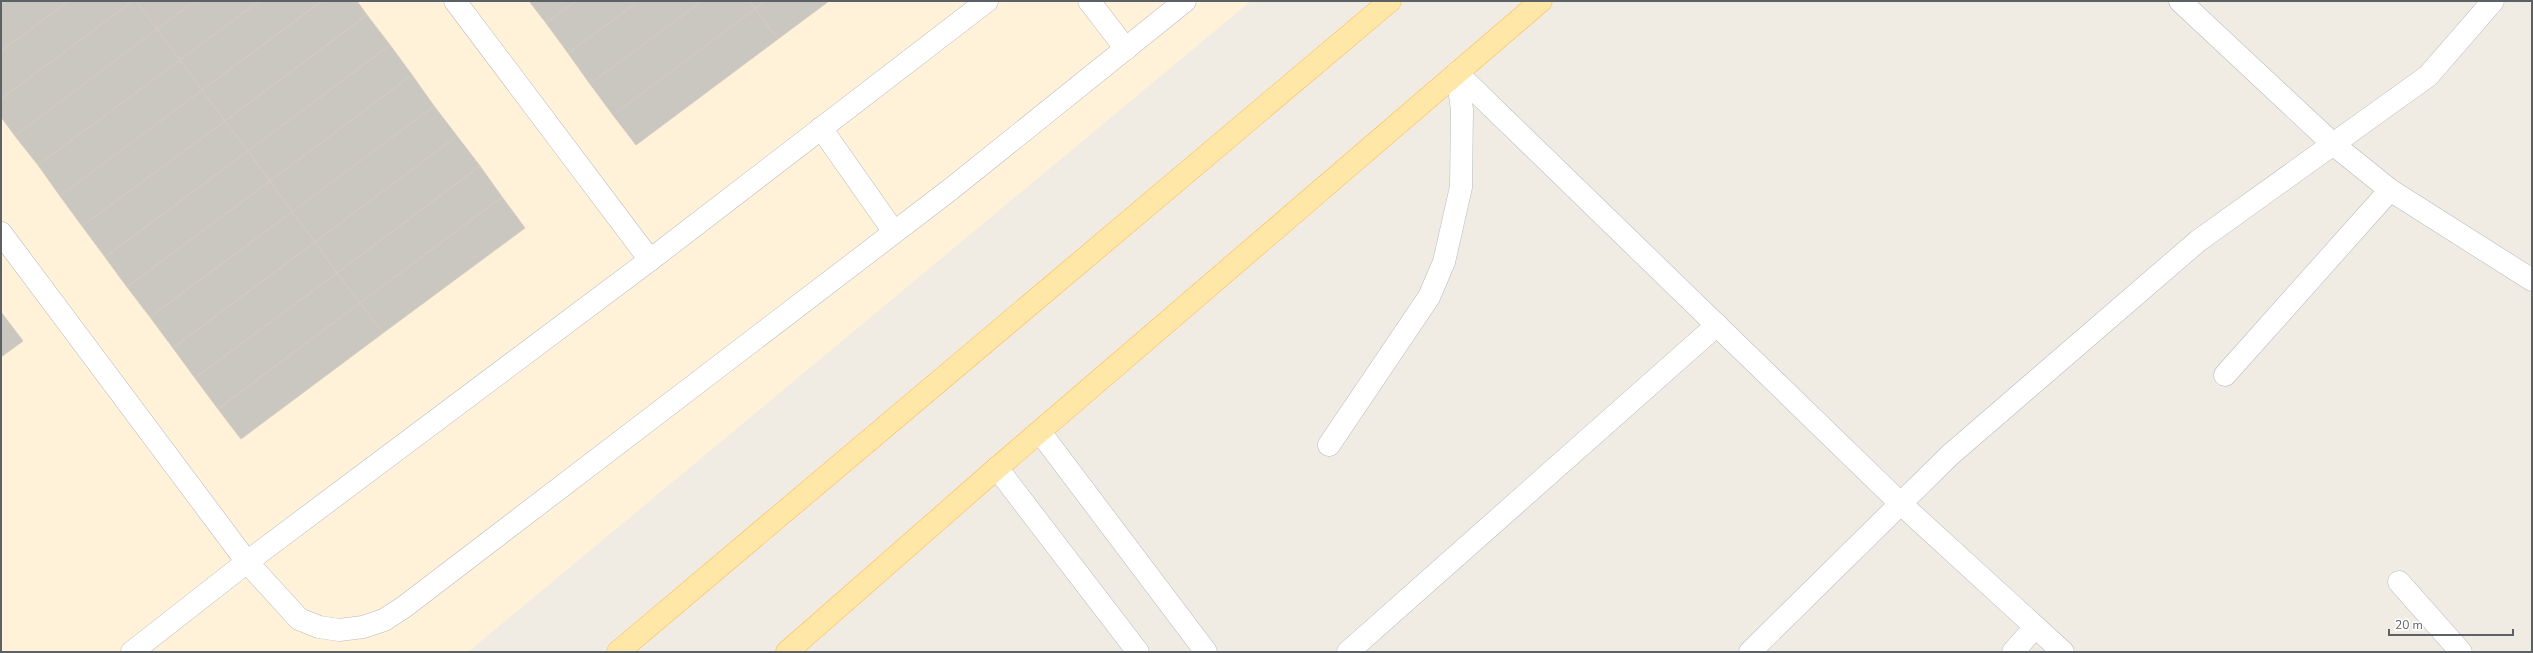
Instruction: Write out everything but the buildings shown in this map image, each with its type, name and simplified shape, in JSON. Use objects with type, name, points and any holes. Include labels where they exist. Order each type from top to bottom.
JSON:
[{"type":"main road","points":[[618,652],[1390,1]]},
{"type":"main road","points":[[787,652],[997,468],[1541,1]]},
{"type":"street","points":[[455,1],[650,260]]},
{"type":"street","points":[[132,652],[247,562],[650,260],[987,1]]},
{"type":"street","points":[[1089,1],[1126,48]]},
{"type":"street","points":[[1,233],[247,562],[299,619],[319,626],[339,630],[363,628],[384,620],[894,232],[1185,1]]},
{"type":"street","points":[[2180,1],[2333,144],[2390,190],[2532,280]]},
{"type":"street","points":[[1750,652],[1950,455],[2198,241],[2428,76],[2493,1]]},
{"type":"street","points":[[1457,73],[1901,504],[2062,652]]},
{"type":"street","points":[[1329,445],[1429,297],[1444,262],[1461,187],[1462,110],[1457,73]]},
{"type":"street","points":[[821,128],[894,232]]},
{"type":"street","points":[[2226,375],[2390,190]]},
{"type":"street","points":[[1348,652],[1717,325]]},
{"type":"street","points":[[1040,432],[1206,652]]},
{"type":"street","points":[[997,468],[1138,652]]},
{"type":"street","points":[[2399,582],[2461,652]]},
{"type":"street","points":[[2014,652],[2035,627]]},
{"type":"shaded area","points":[[1,1],[1251,1],[468,652],[1,652]]}]
